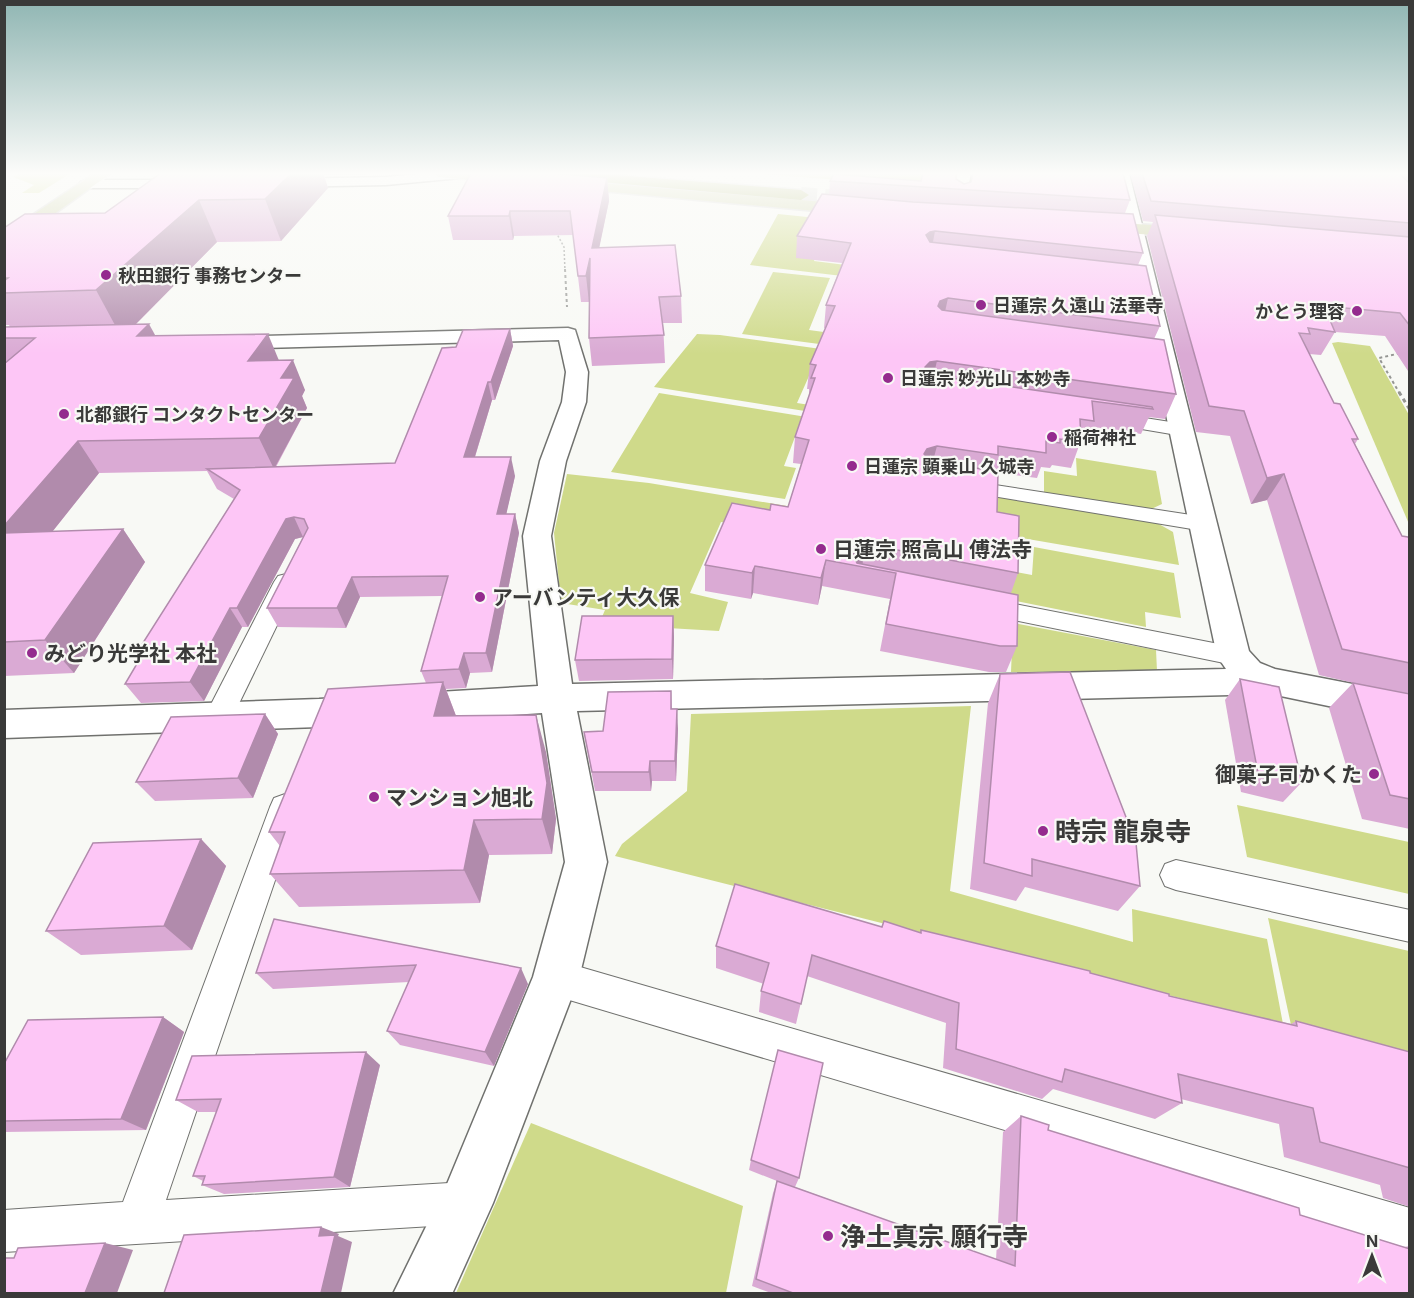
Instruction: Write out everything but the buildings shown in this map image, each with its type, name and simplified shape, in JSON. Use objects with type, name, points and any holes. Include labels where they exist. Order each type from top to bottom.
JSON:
[{"type":"street","points":[[1135,234],[1154,357],[1183,430],[1234,656],[1248,672],[1271,681],[1410,709]]},
{"type":"street","points":[[208,344],[568,334],[577,372],[574,402],[553,461],[537,536],[557,698],[586,862],[556,978],[466,1203],[422,1293]]},
{"type":"street","points":[[4,724],[319,713],[557,698],[1271,681]]},
{"type":"lane","points":[[1091,416],[1183,430]]},
{"type":"lane","points":[[942,482],[1204,524]]},
{"type":"lane","points":[[219,716],[299,556]]},
{"type":"lane","points":[[966,602],[1234,656]]},
{"type":"lane","points":[[307,746],[319,713]]},
{"type":"lane","points":[[137,1222],[295,779]]},
{"type":"lane","points":[[1176,875],[1410,926]]},
{"type":"lane","points":[[556,978],[1410,1230]]},
{"type":"lane","points":[[4,1231],[466,1203]]},
{"type":"path","points":[[557,234],[564,247],[568,334]]},
{"type":"path","points":[[1410,351],[1379,358],[1410,410]]},
{"type":"green space","points":[[767,234],[819,234],[821,244],[814,261],[901,272],[1079,304],[750,265]]},
{"type":"green space","points":[[773,272],[830,278],[809,330],[913,344],[911,356],[742,334]]},
{"type":"green space","points":[[697,334],[821,349],[797,403],[888,417],[843,417],[654,387]]},
{"type":"green space","points":[[1332,343],[1370,346],[1409,415],[1409,524]]},
{"type":"green space","points":[[659,393],[819,419],[798,429],[784,466],[796,468],[785,499],[611,472]]},
{"type":"green space","points":[[1076,458],[1156,471],[1162,504],[1147,511],[1044,494],[1044,471],[1077,476]]},
{"type":"green space","points":[[567,474],[649,483],[787,506],[780,527],[755,527],[721,522],[690,593],[728,602],[719,631],[599,624],[605,610],[561,603],[554,533]]},
{"type":"green space","points":[[931,486],[1157,523],[1173,532],[1179,565],[899,517]]},
{"type":"green space","points":[[1034,547],[1174,573],[1181,618],[1145,612],[1146,627],[971,592],[975,564],[1032,575]]},
{"type":"green space","points":[[1013,623],[1156,650],[1157,671],[1011,672]]},
{"type":"green space","points":[[971,706],[950,891],[1133,942],[1132,909],[1267,939],[1283,1024],[615,856],[622,844],[687,791],[691,714]]},
{"type":"green space","points":[[1237,805],[1409,842],[1409,894],[1247,857]]},
{"type":"green space","points":[[1268,918],[1409,951],[1409,1056],[1291,1025]]},
{"type":"green space","points":[[531,1123],[743,1206],[726,1293],[456,1293]]},
{"type":"place","name":"秋田銀行 事務センター","points":[[106,275]]},
{"type":"place","name":"日蓮宗 久遠山 法華寺","points":[[981,305]]},
{"type":"place","name":"かとう理容","points":[[1357,311]]},
{"type":"place","name":"日蓮宗 妙光山 本妙寺","points":[[888,378]]},
{"type":"place","name":"北都銀行 コンタクトセンター","points":[[64,414]]},
{"type":"place","name":"稲荷神社","points":[[1052,437]]},
{"type":"place","name":"日蓮宗 顕乗山 久城寺","points":[[852,466]]},
{"type":"place","name":"日蓮宗 照高山 傅法寺","points":[[821,549]]},
{"type":"place","name":"アーバンティ大久保","points":[[480,597]]},
{"type":"place","name":"みどり光学社 本社","points":[[32,653]]},
{"type":"place","name":"御菓子司かくた","points":[[1374,774]]},
{"type":"place","name":"マンション旭北","points":[[374,797]]},
{"type":"place","name":"時宗 龍泉寺","points":[[1043,831]]},
{"type":"place","name":"浄土真宗 願行寺","points":[[828,1236]]}]
